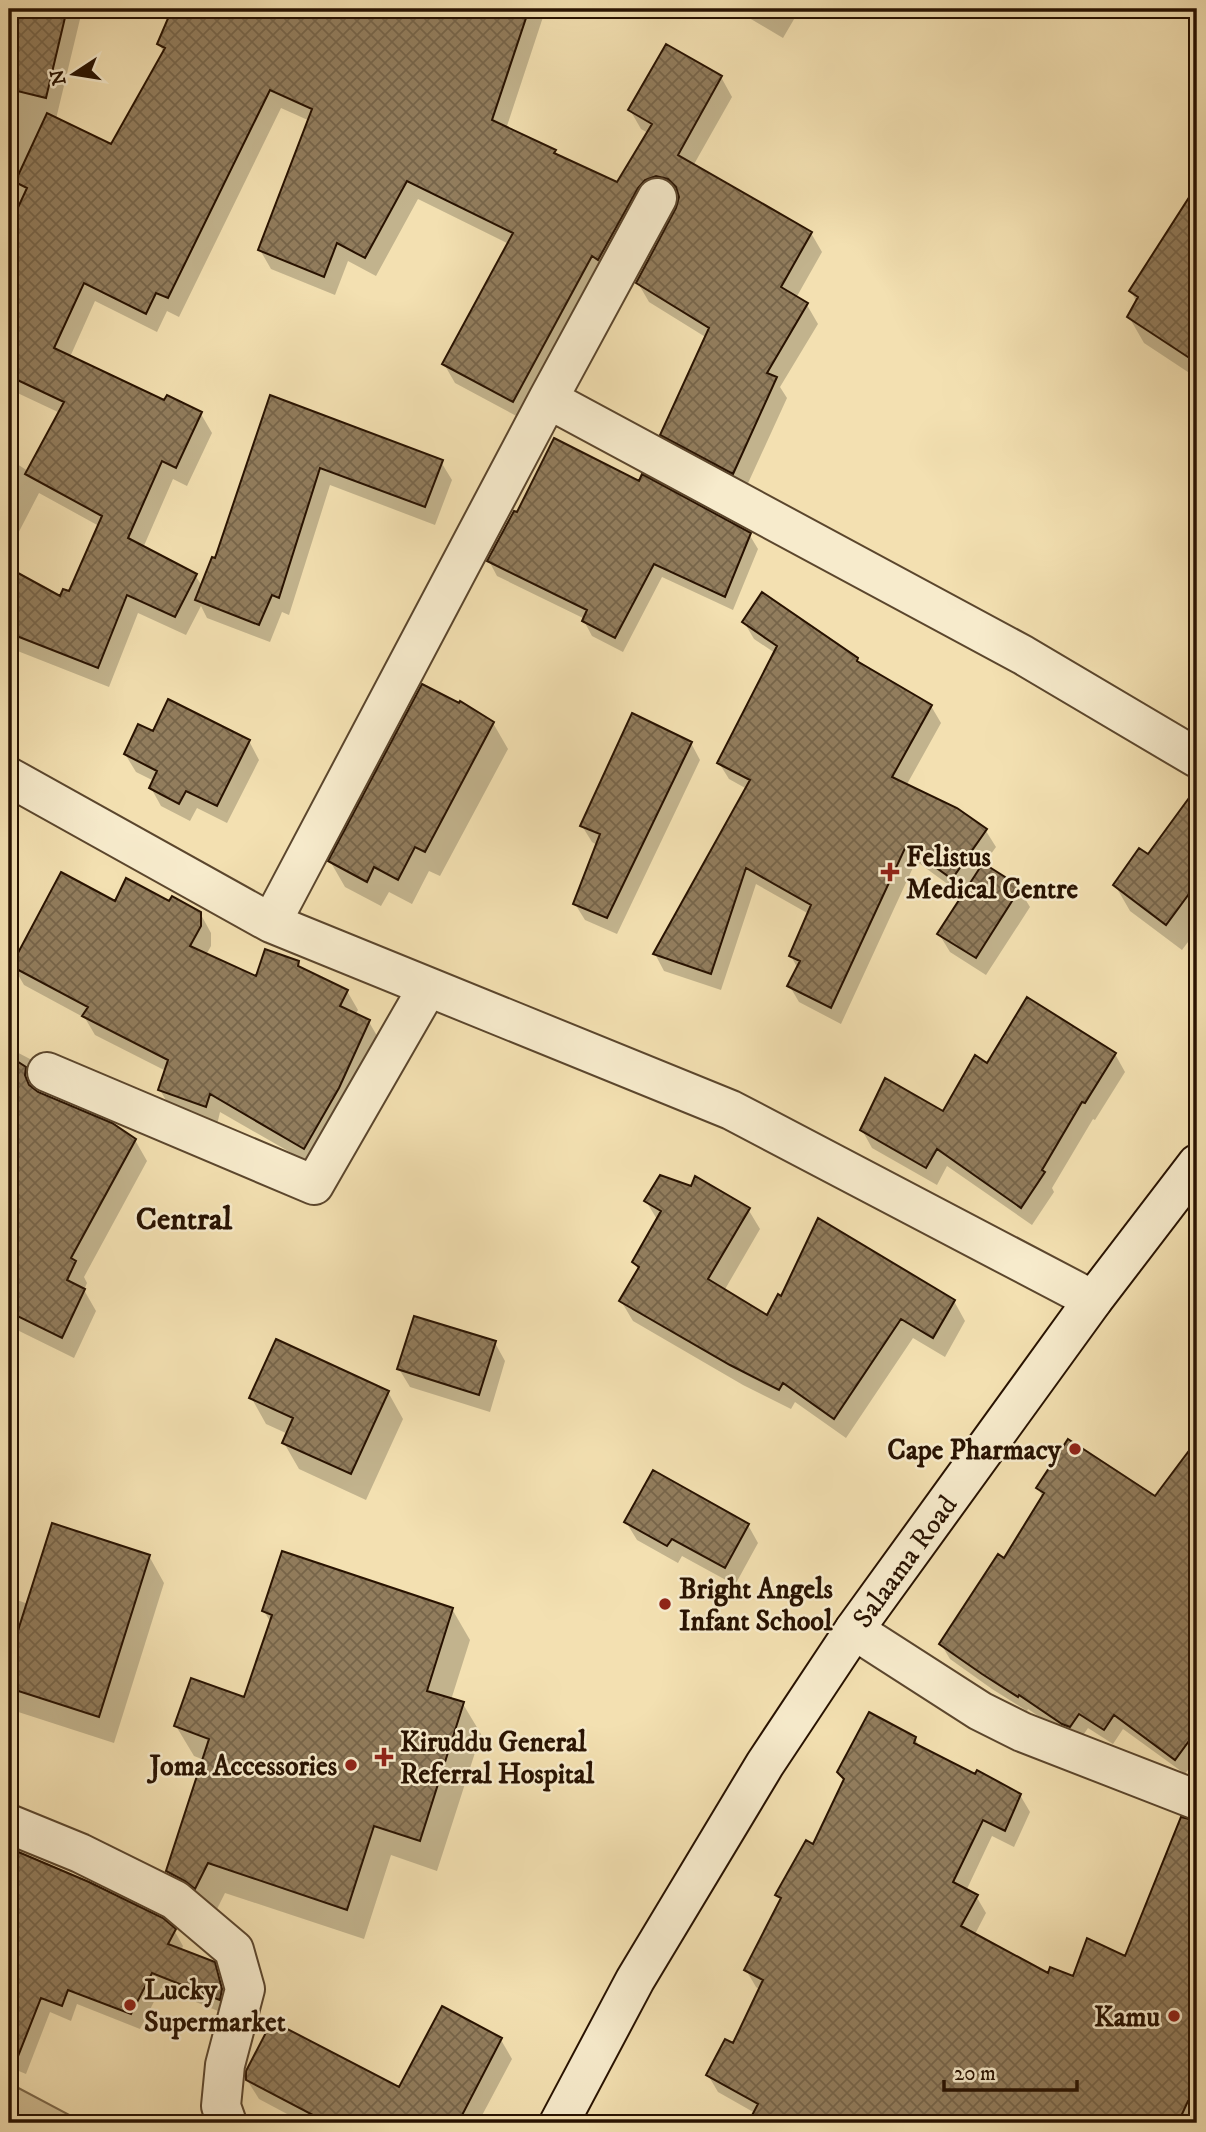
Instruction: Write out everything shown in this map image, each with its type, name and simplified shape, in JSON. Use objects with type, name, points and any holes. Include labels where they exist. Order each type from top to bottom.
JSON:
[{"type":"street","points":[[271,923],[657,198]]},
{"type":"street","points":[[548,399],[1023,655],[1197,758]]},
{"type":"street","points":[[9,777],[271,923],[731,1110],[1093,1300]]},
{"type":"street","points":[[47,1072],[314,1185],[428,987]]},
{"type":"street","name":"Salaama Road","points":[[559,2123],[642,1968],[765,1764],[854,1630],[1093,1300],[1197,1164]]},
{"type":"street","points":[[854,1630],[990,1716],[1022,1732],[1197,1800]]},
{"type":"street","points":[[9,1824],[80,1853],[175,1900],[234,1950],[245,1989],[225,2066],[221,2106],[228,2123]]},
{"type":"shaded area","points":[[9,2083],[77,2119],[74,2123],[9,2123]]},
{"type":"building","points":[[9,9],[67,9],[46,98],[9,89]]},
{"type":"building","points":[[172,9],[529,9],[492,120],[617,182],[652,124],[628,110],[666,44],[722,76],[678,155],[812,232],[781,287],[808,303],[767,373],[777,377],[733,474],[660,435],[709,328],[636,283],[676,208],[679,197],[676,187],[668,179],[656,176],[645,180],[638,188],[598,260],[592,256],[513,402],[442,364],[513,233],[407,181],[365,258],[337,243],[324,277],[258,250],[312,109],[270,90],[168,298],[156,293],[146,314],[84,283],[54,348],[164,400],[167,395],[202,412],[176,468],[162,461],[128,538],[197,574],[175,617],[127,595],[98,668],[9,633],[9,568],[60,596],[63,589],[69,591],[102,516],[25,474],[64,402],[9,376],[9,227],[27,188],[15,182],[47,113],[111,144],[165,48],[157,44]]},
{"type":"building","points":[[1197,185],[1197,363],[1127,317],[1138,297],[1129,291]]},
{"type":"building","points":[[270,395],[443,460],[425,507],[320,468],[279,598],[272,595],[259,625],[195,600],[212,557],[215,558]]},
{"type":"building","points":[[554,438],[639,481],[642,474],[751,533],[725,597],[654,564],[615,638],[582,621],[587,610],[487,561],[514,511],[517,512]]},
{"type":"building","points":[[762,592],[858,658],[857,661],[932,705],[892,777],[957,808],[987,829],[952,879],[906,846],[831,1008],[787,986],[800,961],[789,956],[811,905],[746,868],[711,974],[653,954],[750,780],[717,763],[777,646],[742,622]]},
{"type":"building","points":[[422,684],[459,703],[460,701],[494,722],[425,852],[415,847],[398,880],[374,867],[367,882],[328,861]]},
{"type":"building","points":[[168,699],[250,740],[217,806],[186,791],[179,804],[149,788],[157,771],[124,754],[138,724],[153,731]]},
{"type":"building","points":[[632,713],[692,742],[607,918],[573,904],[600,834],[580,826]]},
{"type":"building","points":[[1197,787],[1197,883],[1166,925],[1113,885],[1139,848],[1148,854]]},
{"type":"building","points":[[983,863],[1021,887],[976,958],[937,934]]},
{"type":"building","points":[[61,872],[115,901],[126,878],[169,901],[172,896],[201,912],[201,926],[190,946],[256,976],[265,949],[299,961],[298,966],[348,990],[340,1006],[370,1020],[339,1088],[304,1149],[210,1094],[206,1107],[158,1090],[168,1060],[82,1016],[88,1007],[11,966]]},
{"type":"building","points":[[1027,997],[1116,1053],[1085,1103],[1082,1102],[1042,1170],[1045,1172],[1021,1208],[937,1149],[926,1168],[860,1130],[885,1078],[943,1111],[975,1055],[987,1063]]},
{"type":"building","points":[[9,1056],[26,1067],[25,1075],[29,1085],[38,1092],[112,1123],[136,1139],[71,1258],[76,1261],[67,1280],[85,1289],[62,1338],[9,1312]]},
{"type":"building","points":[[660,1175],[691,1186],[695,1176],[750,1208],[708,1279],[767,1315],[778,1294],[781,1296],[818,1218],[955,1300],[933,1338],[901,1319],[834,1419],[783,1383],[779,1390],[619,1301],[639,1267],[632,1262],[661,1211],[644,1201]]},
{"type":"building","points":[[414,1316],[496,1341],[479,1395],[397,1369]]},
{"type":"building","points":[[276,1339],[389,1391],[351,1474],[282,1443],[293,1418],[249,1398]]},
{"type":"building","points":[[1068,1439],[1155,1496],[1197,1440],[1197,1730],[1175,1760],[1114,1715],[1104,1730],[1079,1714],[1070,1727],[1062,1724],[939,1644],[998,1554],[1004,1558],[1044,1493],[1036,1488]]},
{"type":"building","points":[[653,1470],[749,1524],[725,1568],[672,1539],[667,1546],[624,1522]]},
{"type":"building","points":[[52,1523],[150,1555],[99,1717],[9,1688],[9,1659]]},
{"type":"building","points":[[282,1551],[453,1608],[427,1691],[464,1702],[420,1841],[374,1826],[347,1910],[208,1863],[195,1889],[166,1871],[209,1739],[174,1726],[191,1678],[244,1697],[272,1615],[262,1611]]},
{"type":"building","points":[[869,1712],[916,1737],[914,1743],[975,1774],[977,1770],[1021,1794],[1005,1831],[983,1820],[953,1882],[978,1895],[961,1926],[1048,1973],[1050,1967],[1073,1976],[1087,1938],[1125,1956],[1181,1817],[1197,1821],[1197,2105],[1188,2101],[1178,2123],[748,2123],[758,2104],[706,2075],[725,2039],[733,2043],[763,1980],[744,1970],[781,1898],[775,1895],[806,1840],[813,1844],[844,1779],[837,1772]]},
{"type":"building","points":[[9,1848],[89,1882],[163,1918],[176,1929],[168,1944],[215,1962],[222,1989],[220,2000],[152,1973],[131,2014],[68,1990],[62,2006],[41,1998],[9,2074]]},
{"type":"building","points":[[442,2006],[502,2038],[460,2119],[467,2123],[328,2123],[246,2080],[246,2071],[272,2021],[399,2087]]},
{"type":"place","name":"Felistus Medical Centre","points":[[890,872]]},
{"type":"place","name":"Cape Pharmacy","points":[[1075,1449]]},
{"type":"place","name":"Bright Angels Infant School","points":[[665,1604]]},
{"type":"place","name":"Kiruddu General Referral Hospital","points":[[384,1757]]},
{"type":"place","name":"Joma Accessories","points":[[351,1765]]},
{"type":"place","name":"Lucky Supermarket","points":[[130,2005]]},
{"type":"place","name":"Kamu","points":[[1174,2016]]},
{"type":"district","name":"Central","points":[[184,1218]]}]
